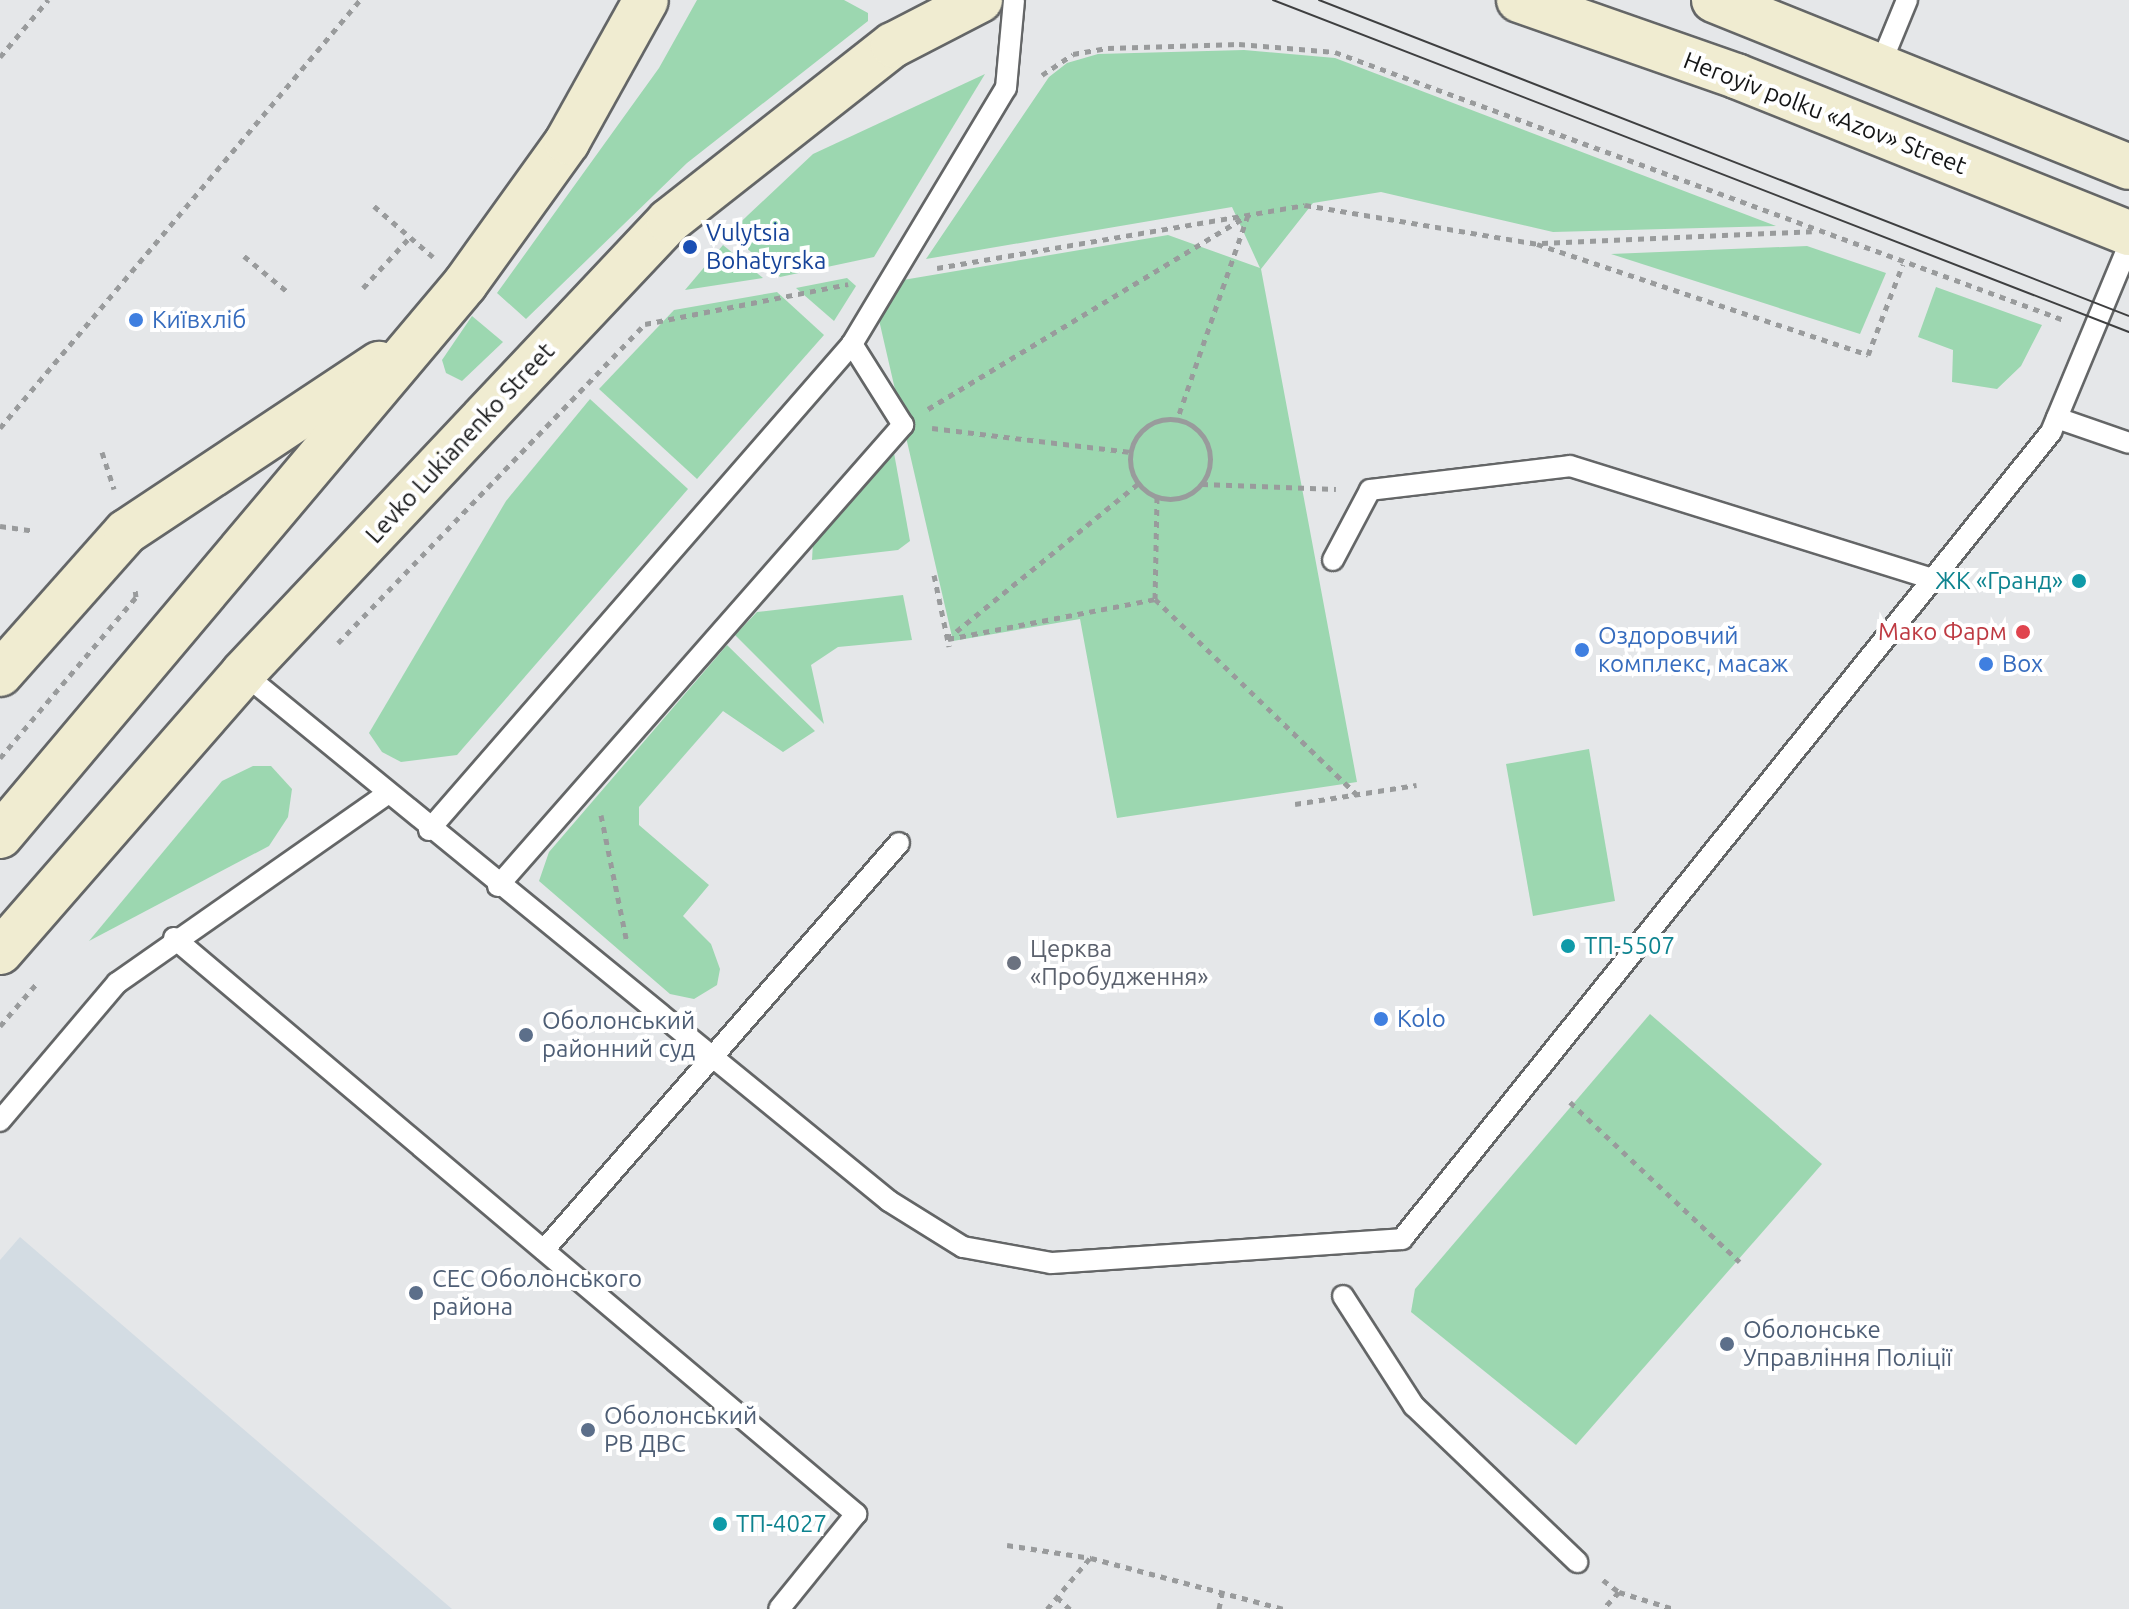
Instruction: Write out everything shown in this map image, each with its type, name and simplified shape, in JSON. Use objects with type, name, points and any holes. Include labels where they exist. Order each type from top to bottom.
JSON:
[{"type":"main road","points":[[0,836],[421,336],[567,142],[646,0]]},
{"type":"main road","name":"Levko Lukianenko Street","points":[[0,952],[243,673],[669,221],[893,45],[980,0]]},
{"type":"main road","name":"Heroyiv polku «Azov» Street","points":[[1519,0],[1736,76],[2129,233]]},
{"type":"main road","points":[[1714,0],[2129,167]]},
{"type":"main road","points":[[0,674],[126,532],[421,336]]},
{"type":"lane","points":[[429,830],[852,344],[1006,88],[1014,0]]},
{"type":"lane","points":[[1879,68],[1907,0]]},
{"type":"lane","points":[[243,673],[385,795],[889,1201],[963,1247],[1051,1263],[1402,1239],[1932,579],[2057,418],[2129,245]]},
{"type":"lane","points":[[498,886],[903,425],[852,344]]},
{"type":"lane","points":[[2057,418],[2129,443]]},
{"type":"lane","points":[[1333,560],[1370,490],[1570,466],[1932,579]]},
{"type":"lane","points":[[0,1121],[117,983],[174,938],[385,795]]},
{"type":"lane","points":[[544,1250],[899,843]]},
{"type":"lane","points":[[174,938],[856,1514],[779,1609]]},
{"type":"lane","points":[[1343,1296],[1414,1406],[1577,1562]]},
{"type":"path","points":[[0,57],[48,0]]},
{"type":"path","points":[[0,428],[360,0]]},
{"type":"path","points":[[1037,83],[1073,54],[1108,48],[1239,44],[1335,52],[1903,264],[2094,330]]},
{"type":"path","points":[[333,647],[645,324],[896,275],[1305,205],[1537,244],[1868,355],[1903,264]]},
{"type":"path","points":[[374,206],[434,257]]},
{"type":"path","points":[[1177,420],[1248,215]]},
{"type":"path","points":[[903,425],[1248,215]]},
{"type":"path","points":[[1537,244],[1815,231]]},
{"type":"path","points":[[363,288],[410,237]]},
{"type":"path","points":[[244,256],[289,293]]},
{"type":"path","points":[[1201,484],[1210,451],[1198,430],[1177,420],[1142,430],[1131,452],[1138,484],[1157,497],[1181,498],[1201,484],[1370,490]]},
{"type":"path","points":[[903,425],[1131,452]]},
{"type":"path","points":[[948,643],[1138,484]]},
{"type":"path","points":[[1157,497],[1155,599],[1356,794]]},
{"type":"path","points":[[0,526],[34,531]]},
{"type":"path","points":[[934,575],[948,643]]},
{"type":"path","points":[[0,758],[136,597]]},
{"type":"path","points":[[948,643],[1155,599]]},
{"type":"path","points":[[594,776],[638,999]]},
{"type":"path","points":[[1295,804],[1417,785]]},
{"type":"path","points":[[1570,1102],[1740,1262]]},
{"type":"path","points":[[1007,1545],[1091,1558],[1223,1589],[1284,1609]]},
{"type":"path","points":[[1047,1609],[1091,1558]]},
{"type":"path","points":[[1219,1609],[1223,1589]]},
{"type":"path","points":[[1619,1592],[1674,1609]]},
{"type":"path","points":[[1057,1597],[1070,1609]]},
{"type":"shaded area","points":[[20,1237],[452,1609],[0,1609],[0,1260]]},
{"type":"green space","points":[[697,0],[844,0],[868,13],[868,21],[687,163],[526,319],[497,293],[659,68]]},
{"type":"green space","points":[[1244,50],[1335,58],[1776,226],[1553,232],[1381,192],[1313,203],[1261,269],[1357,782],[1117,818],[1080,619],[953,641],[879,320],[903,280],[1168,235],[1260,268],[1232,207],[926,259],[1049,77],[1067,63],[1098,54]]},
{"type":"green space","points":[[985,74],[874,257],[780,277],[729,233],[813,154]]},
{"type":"green space","points":[[723,245],[763,278],[685,290]]},
{"type":"green space","points":[[1807,246],[1886,273],[1860,334],[1611,254]]},
{"type":"green space","points":[[847,278],[856,286],[834,321],[796,288]]},
{"type":"green space","points":[[1936,287],[2042,325],[2021,366],[1997,389],[1952,382],[1953,350],[1918,337]]},
{"type":"green space","points":[[777,292],[824,335],[697,479],[599,389],[674,310]]},
{"type":"green space","points":[[472,316],[503,342],[462,381],[446,373],[442,360]]},
{"type":"green space","points":[[590,399],[688,489],[457,755],[401,762],[382,752],[369,733],[506,501]]},
{"type":"green space","points":[[894,453],[910,541],[898,550],[812,560],[813,542]]},
{"type":"green space","points":[[903,595],[912,640],[838,647],[811,665],[824,724],[735,635],[757,612]]},
{"type":"green space","points":[[727,645],[815,731],[783,752],[723,711],[639,807],[639,825],[709,885],[683,916],[711,944],[720,969],[717,985],[694,999],[670,994],[539,881],[549,852]]},
{"type":"green space","points":[[1589,749],[1615,901],[1533,916],[1506,764]]},
{"type":"green space","points":[[253,766],[271,766],[292,789],[288,817],[269,846],[89,941],[222,781]]},
{"type":"green space","points":[[1650,1014],[1822,1164],[1576,1445],[1411,1312],[1415,1289]]},
{"type":"tram line","points":[[1273,0],[2129,332]]},
{"type":"tram line","points":[[1319,0],[2129,316]]},
{"type":"place","name":"Vulytsia Bohatyrska","points":[[690,247]]},
{"type":"place","name":"Київхліб","points":[[136,320]]},
{"type":"place","name":"ЖК «Гранд»","points":[[2079,581]]},
{"type":"place","name":"Мако Фарм","points":[[2023,632]]},
{"type":"place","name":"Оздоровчий комплекс, масаж","points":[[1582,650]]},
{"type":"place","name":"Box","points":[[1986,664]]},
{"type":"place","name":"ТП-5507","points":[[1568,946]]},
{"type":"place","name":"Церква «Пробудження»","points":[[1014,963]]},
{"type":"place","name":"Kolo","points":[[1381,1019]]},
{"type":"place","name":"Оболонський районний суд","points":[[526,1035]]},
{"type":"place","name":"СЕС Оболонського района","points":[[416,1293]]},
{"type":"place","name":"Оболонське Управління Поліції","points":[[1727,1344]]},
{"type":"place","name":"Оболонський РВ ДВС","points":[[588,1430]]},
{"type":"place","name":"ТП-4027","points":[[720,1524]]}]
